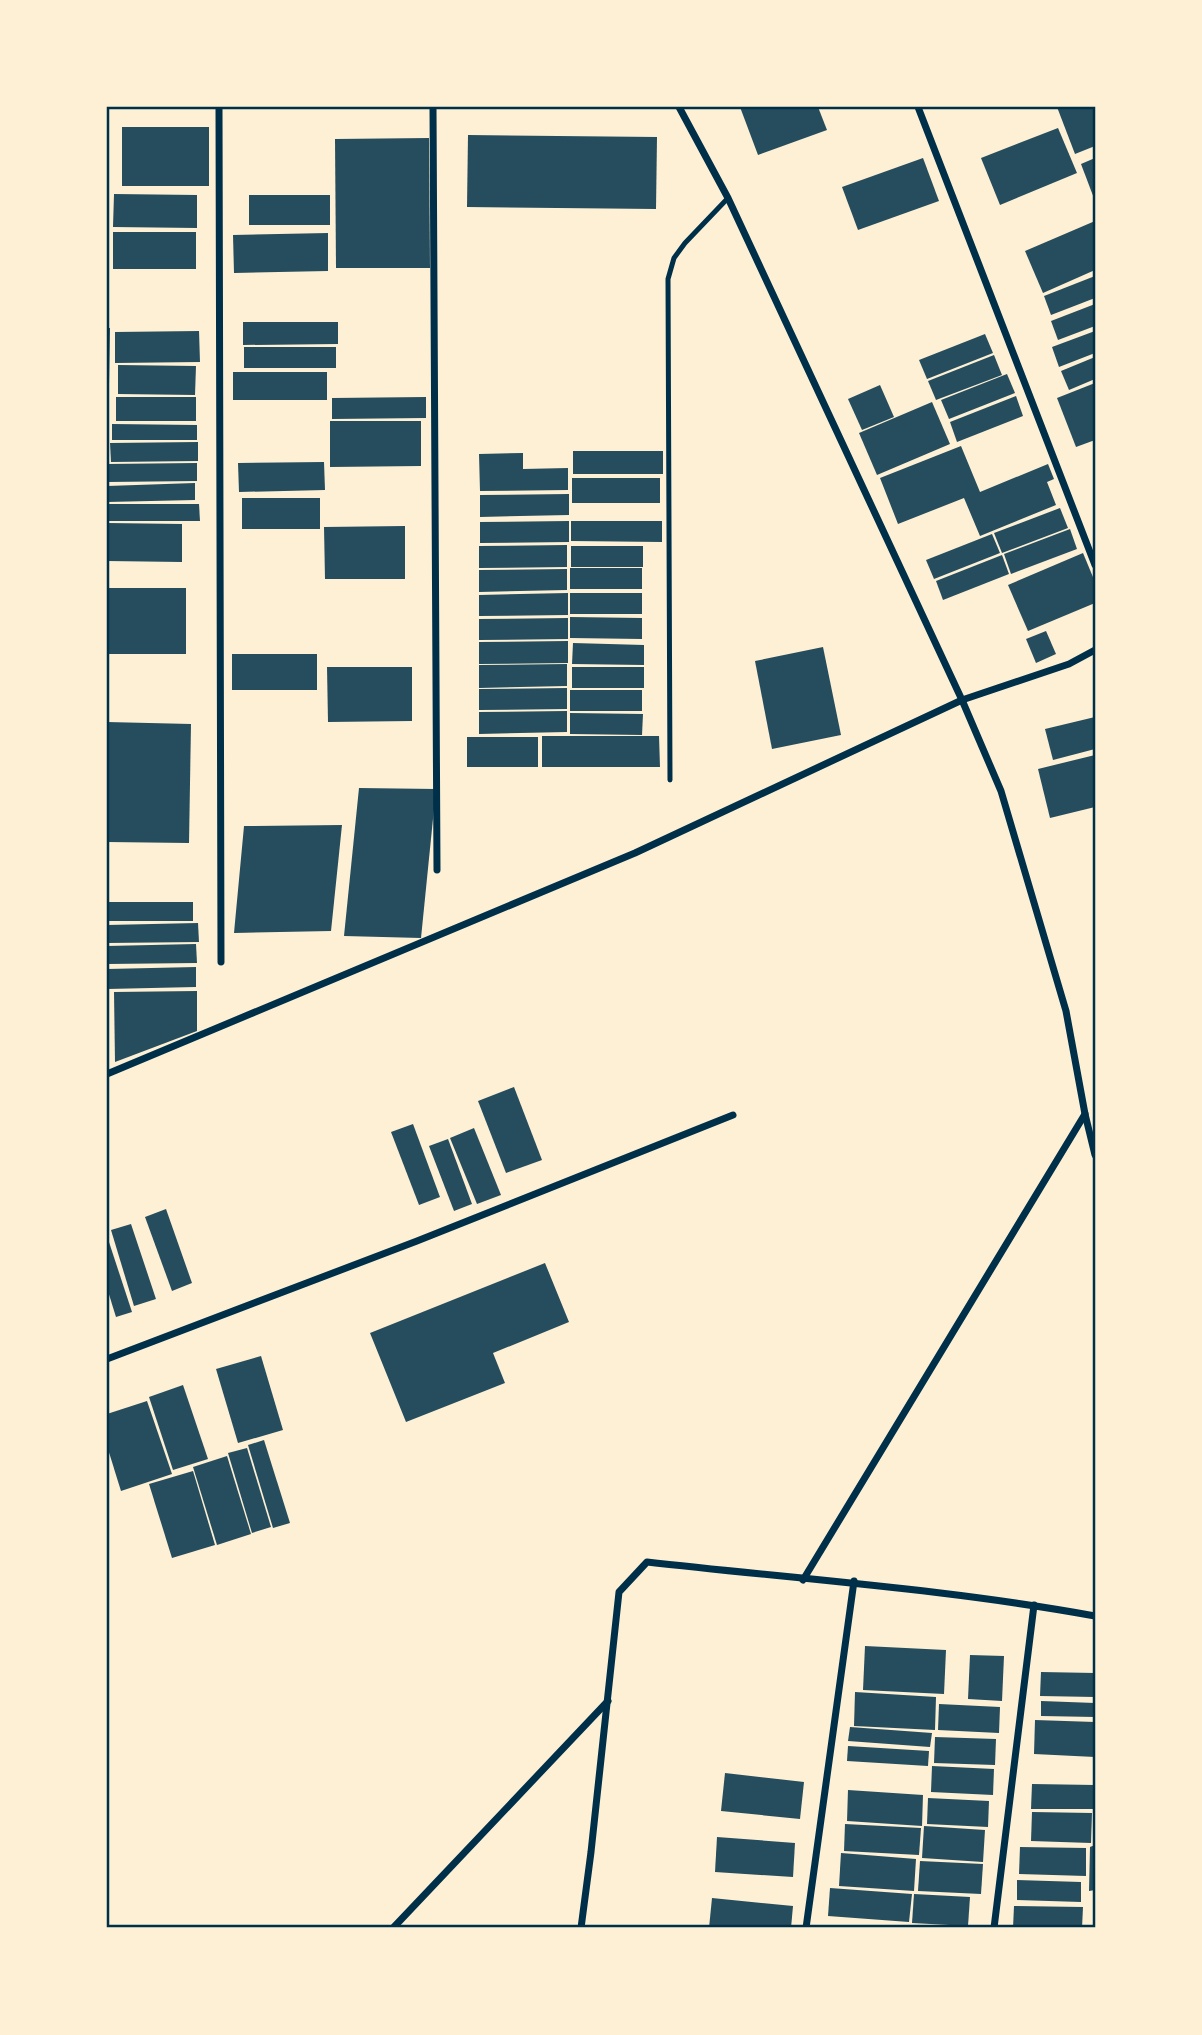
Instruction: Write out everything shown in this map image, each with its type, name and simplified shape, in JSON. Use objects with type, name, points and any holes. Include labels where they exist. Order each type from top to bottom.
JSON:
[{"type":"street","points":[[219,107],[221,962]]},
{"type":"street","points":[[433,107],[437,870]]},
{"type":"street","points":[[680,107],[728,198],[962,700],[1001,791],[1066,1012],[1095,1155]]},
{"type":"street","points":[[918,107],[1095,565]]},
{"type":"street","points":[[107,1074],[635,853],[962,700],[1069,664],[1095,650]]},
{"type":"street","points":[[803,1580],[1085,1114]]},
{"type":"street","points":[[107,1359],[417,1241],[733,1115]]},
{"type":"street","points":[[581,1928],[619,1592],[647,1562],[803,1580],[854,1581],[1034,1605],[1095,1616]]},
{"type":"street","points":[[806,1928],[854,1581]]},
{"type":"street","points":[[994,1928],[1034,1605]]},
{"type":"street","points":[[393,1928],[608,1701]]},
{"type":"lane","points":[[670,780],[668,279],[674,258],[685,243],[728,198]]},
{"type":"building","points":[[740,107],[818,107],[827,130],[758,155]]},
{"type":"building","points":[[1057,107],[1095,107],[1095,146],[1075,154]]},
{"type":"building","points":[[122,127],[209,127],[209,186],[122,186]]},
{"type":"building","points":[[1058,128],[1077,173],[1000,205],[981,158]]},
{"type":"building","points":[[468,135],[657,137],[656,209],[467,207]]},
{"type":"building","points":[[429,138],[430,268],[336,268],[335,139]]},
{"type":"building","points":[[923,158],[939,201],[858,230],[842,187]]},
{"type":"building","points":[[1095,158],[1095,201],[1081,164]]},
{"type":"building","points":[[114,194],[197,195],[197,228],[113,227]]},
{"type":"building","points":[[249,195],[330,195],[330,225],[249,225]]},
{"type":"building","points":[[1095,221],[1095,270],[1043,293],[1025,251]]},
{"type":"building","points":[[113,232],[196,232],[196,269],[113,269]]},
{"type":"building","points":[[328,233],[328,271],[234,273],[233,235]]},
{"type":"building","points":[[1095,276],[1095,298],[1051,315],[1044,296]]},
{"type":"building","points":[[1095,304],[1095,326],[1058,340],[1051,321]]},
{"type":"building","points":[[243,322],[338,322],[338,344],[243,345]]},
{"type":"building","points":[[107,328],[110,328],[109,384],[107,384]]},
{"type":"building","points":[[199,331],[200,362],[115,363],[115,332]]},
{"type":"building","points":[[1095,331],[1095,353],[1059,367],[1052,347]]},
{"type":"building","points":[[985,334],[993,353],[927,379],[919,360]]},
{"type":"building","points":[[244,347],[336,347],[336,368],[244,368]]},
{"type":"building","points":[[994,355],[1002,375],[936,400],[928,381]]},
{"type":"building","points":[[1095,357],[1095,379],[1069,390],[1061,371]]},
{"type":"building","points":[[118,365],[196,366],[195,395],[118,394]]},
{"type":"building","points":[[233,372],[327,372],[327,400],[233,400]]},
{"type":"building","points":[[1007,374],[1015,393],[949,419],[941,400]]},
{"type":"building","points":[[1095,383],[1095,440],[1076,447],[1057,398]]},
{"type":"building","points":[[880,385],[894,417],[862,430],[848,399]]},
{"type":"building","points":[[1016,396],[1023,416],[957,442],[950,422]]},
{"type":"building","points":[[116,397],[196,397],[196,421],[116,421]]},
{"type":"building","points":[[426,397],[426,418],[332,419],[332,398]]},
{"type":"building","points":[[932,402],[950,444],[877,475],[859,433]]},
{"type":"building","points":[[330,421],[421,421],[421,466],[330,467]]},
{"type":"building","points":[[112,424],[197,425],[197,440],[112,440]]},
{"type":"building","points":[[198,442],[198,461],[111,462],[110,443]]},
{"type":"building","points":[[961,446],[980,492],[1048,464],[1054,479],[1047,482],[1056,505],[980,536],[964,498],[898,524],[880,478]]},
{"type":"building","points":[[573,451],[663,451],[663,474],[573,474]]},
{"type":"building","points":[[523,453],[523,469],[568,468],[568,490],[480,491],[479,454]]},
{"type":"building","points":[[324,462],[325,490],[239,492],[238,463]]},
{"type":"building","points":[[197,463],[197,481],[107,482],[107,464]]},
{"type":"building","points":[[572,478],[660,478],[660,503],[572,503]]},
{"type":"building","points":[[195,483],[195,500],[107,502],[107,486]]},
{"type":"building","points":[[569,494],[569,515],[480,517],[480,495]]},
{"type":"building","points":[[242,498],[320,498],[320,529],[242,529]]},
{"type":"building","points":[[107,504],[199,504],[200,521],[107,521]]},
{"type":"building","points":[[1060,508],[1068,528],[1002,553],[994,533]]},
{"type":"building","points":[[569,521],[569,542],[480,543],[480,522]]},
{"type":"building","points":[[571,521],[662,521],[662,542],[571,541]]},
{"type":"building","points":[[107,523],[182,524],[182,562],[107,561]]},
{"type":"building","points":[[405,526],[405,579],[325,579],[324,527]]},
{"type":"building","points":[[1070,529],[1077,549],[1011,574],[1004,554]]},
{"type":"building","points":[[992,534],[1000,553],[934,579],[926,560]]},
{"type":"building","points":[[567,545],[567,567],[479,568],[479,546]]},
{"type":"building","points":[[571,546],[643,546],[643,567],[571,567]]},
{"type":"building","points":[[1083,553],[1095,582],[1095,603],[1028,631],[1008,585]]},
{"type":"building","points":[[1002,555],[1009,574],[943,600],[936,581]]},
{"type":"building","points":[[570,568],[642,568],[642,589],[570,589]]},
{"type":"building","points":[[567,569],[567,590],[479,592],[479,570]]},
{"type":"building","points":[[107,588],[186,588],[186,654],[107,654]]},
{"type":"building","points":[[568,593],[568,615],[479,616],[479,595]]},
{"type":"building","points":[[570,593],[642,593],[642,614],[570,614]]},
{"type":"building","points":[[570,617],[642,618],[642,639],[570,638]]},
{"type":"building","points":[[568,618],[568,639],[479,640],[479,619]]},
{"type":"building","points":[[1046,631],[1056,654],[1036,663],[1026,639]]},
{"type":"building","points":[[568,641],[568,663],[479,664],[479,642]]},
{"type":"building","points":[[573,643],[644,645],[644,665],[572,664]]},
{"type":"building","points":[[823,647],[841,735],[772,749],[755,661]]},
{"type":"building","points":[[232,654],[317,654],[317,690],[232,690]]},
{"type":"building","points":[[567,664],[567,686],[479,688],[479,665]]},
{"type":"building","points":[[327,667],[412,667],[412,721],[328,722]]},
{"type":"building","points":[[572,667],[644,667],[644,688],[572,688]]},
{"type":"building","points":[[567,688],[567,709],[479,710],[479,689]]},
{"type":"building","points":[[570,690],[642,690],[642,711],[570,711]]},
{"type":"building","points":[[567,711],[567,732],[479,734],[479,712]]},
{"type":"building","points":[[570,713],[643,714],[642,735],[570,734]]},
{"type":"building","points":[[1095,717],[1095,749],[1053,760],[1045,729]]},
{"type":"building","points":[[107,722],[191,724],[189,843],[107,842]]},
{"type":"building","points":[[542,736],[659,736],[660,767],[542,767]]},
{"type":"building","points":[[467,737],[538,737],[538,767],[467,767]]},
{"type":"building","points":[[1095,755],[1095,807],[1050,818],[1038,769]]},
{"type":"building","points":[[359,788],[436,789],[421,938],[344,936]]},
{"type":"building","points":[[342,825],[331,931],[234,933],[244,826]]},
{"type":"building","points":[[107,902],[193,902],[193,921],[107,921]]},
{"type":"building","points":[[198,923],[199,942],[107,943],[107,925]]},
{"type":"building","points":[[196,944],[197,963],[107,964],[107,946]]},
{"type":"building","points":[[196,967],[196,987],[107,989],[107,969]]},
{"type":"building","points":[[197,991],[197,1031],[115,1062],[114,992]]},
{"type":"building","points":[[514,1087],[542,1160],[506,1173],[478,1101]]},
{"type":"building","points":[[413,1124],[440,1197],[419,1205],[391,1132]]},
{"type":"building","points":[[474,1128],[501,1195],[477,1204],[450,1138]]},
{"type":"building","points":[[448,1139],[472,1204],[454,1211],[429,1146]]},
{"type":"building","points":[[166,1209],[192,1283],[172,1291],[145,1217]]},
{"type":"building","points":[[131,1224],[156,1299],[134,1306],[111,1230]]},
{"type":"building","points":[[107,1236],[132,1312],[116,1317],[107,1288]]},
{"type":"building","points":[[545,1263],[569,1322],[493,1353],[505,1383],[406,1422],[370,1333]]},
{"type":"building","points":[[261,1356],[283,1430],[238,1443],[216,1369]]},
{"type":"building","points":[[183,1385],[208,1459],[173,1470],[149,1397]]},
{"type":"building","points":[[147,1401],[172,1474],[121,1491],[107,1446],[107,1414]]},
{"type":"building","points":[[264,1440],[290,1523],[273,1528],[248,1445]]},
{"type":"building","points":[[247,1448],[271,1527],[252,1533],[228,1453]]},
{"type":"building","points":[[227,1456],[251,1534],[217,1545],[193,1467]]},
{"type":"building","points":[[193,1471],[215,1545],[172,1558],[149,1484]]},
{"type":"building","points":[[865,1646],[946,1650],[944,1694],[863,1690]]},
{"type":"building","points":[[970,1655],[1004,1656],[1002,1701],[968,1699]]},
{"type":"building","points":[[1041,1672],[1095,1673],[1095,1697],[1040,1696]]},
{"type":"building","points":[[855,1692],[936,1697],[935,1730],[854,1726]]},
{"type":"building","points":[[1041,1701],[1095,1703],[1095,1717],[1041,1716]]},
{"type":"building","points":[[939,1704],[1000,1707],[999,1733],[938,1730]]},
{"type":"building","points":[[1035,1720],[1095,1722],[1095,1757],[1034,1754]]},
{"type":"building","points":[[850,1727],[932,1733],[930,1747],[848,1741]]},
{"type":"building","points":[[935,1737],[996,1739],[995,1765],[934,1763]]},
{"type":"building","points":[[848,1746],[929,1751],[928,1766],[847,1761]]},
{"type":"building","points":[[932,1766],[994,1769],[993,1795],[931,1792]]},
{"type":"building","points":[[725,1773],[804,1782],[800,1819],[721,1811]]},
{"type":"building","points":[[1032,1784],[1095,1785],[1095,1809],[1031,1809]]},
{"type":"building","points":[[848,1790],[923,1795],[922,1826],[847,1821]]},
{"type":"building","points":[[928,1798],[989,1801],[988,1827],[927,1824]]},
{"type":"building","points":[[1032,1812],[1092,1813],[1091,1843],[1031,1841]]},
{"type":"building","points":[[845,1824],[921,1828],[919,1855],[844,1851]]},
{"type":"building","points":[[924,1826],[985,1830],[983,1862],[922,1858]]},
{"type":"building","points":[[717,1837],[795,1843],[793,1877],[715,1872]]},
{"type":"building","points":[[1095,1845],[1095,1890],[1089,1891],[1090,1847]]},
{"type":"building","points":[[1020,1847],[1086,1848],[1086,1876],[1019,1874]]},
{"type":"building","points":[[841,1853],[916,1859],[914,1891],[839,1886]]},
{"type":"building","points":[[920,1861],[983,1864],[981,1894],[918,1891]]},
{"type":"building","points":[[1017,1880],[1081,1882],[1081,1902],[1017,1900]]},
{"type":"building","points":[[830,1888],[912,1894],[909,1922],[828,1916]]},
{"type":"building","points":[[914,1894],[970,1897],[968,1926],[912,1923]]},
{"type":"building","points":[[712,1898],[793,1906],[791,1928],[709,1928]]},
{"type":"building","points":[[1014,1906],[1083,1907],[1082,1928],[1013,1928]]}]
